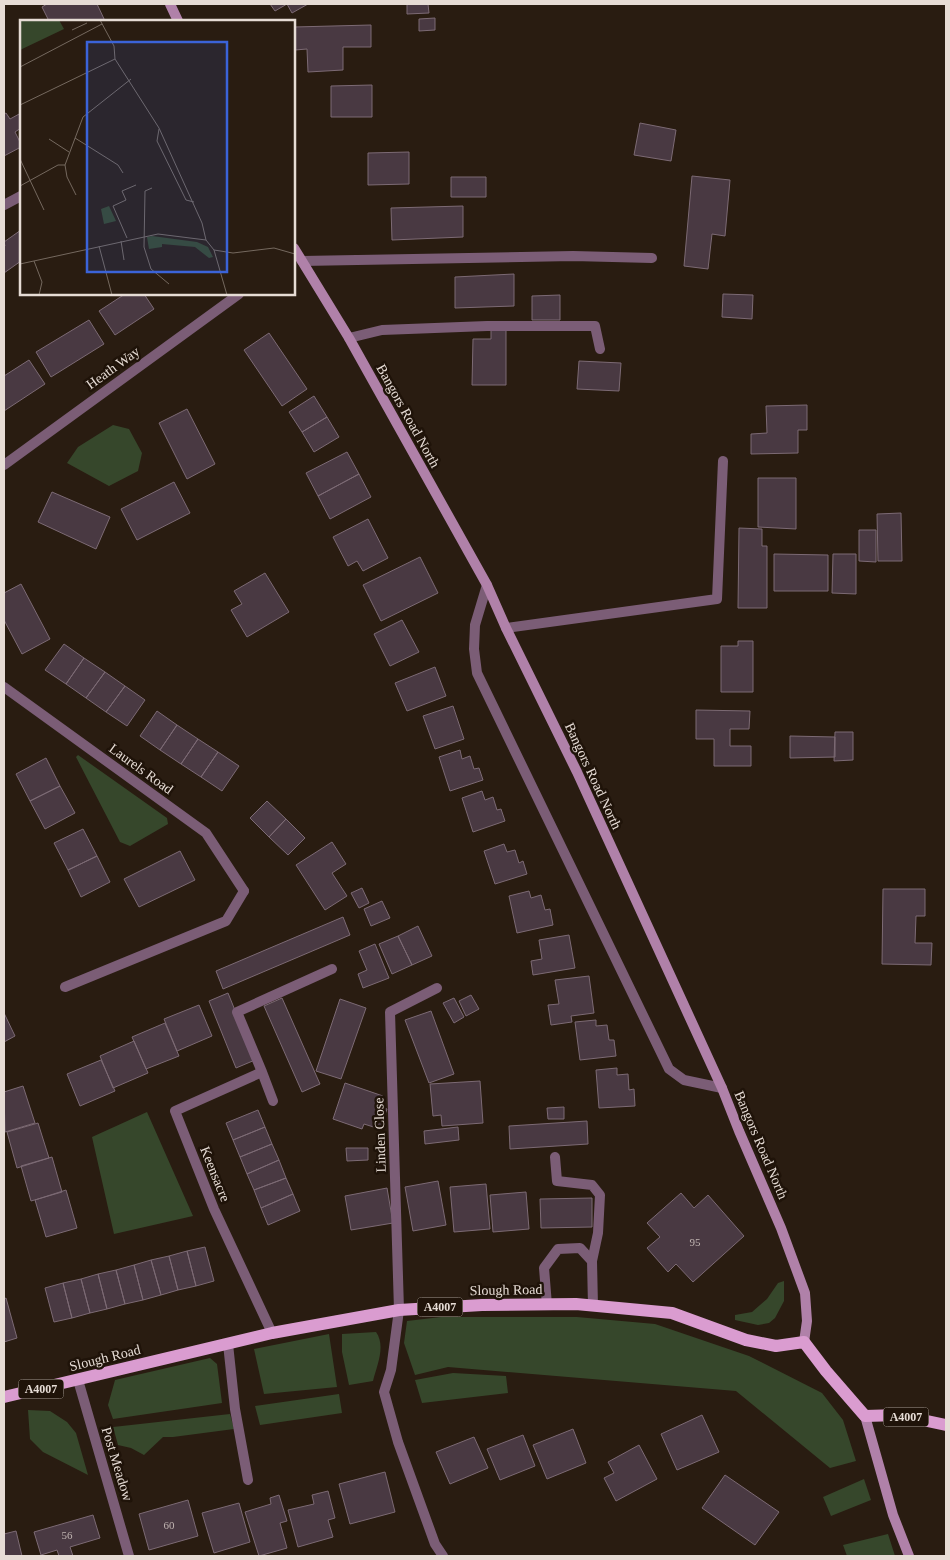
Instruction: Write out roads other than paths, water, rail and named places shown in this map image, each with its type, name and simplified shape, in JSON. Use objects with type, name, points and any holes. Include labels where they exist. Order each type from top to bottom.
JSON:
[{"type":"main road","name":"Slough Road","points":[[4,1397],[272,1333],[398,1310],[482,1305],[547,1305],[593,1306],[672,1312],[746,1340],[776,1346],[804,1342]]},
{"type":"main road","name":"A4007","points":[[804,1342],[865,1416],[899,1415],[946,1425]]},
{"type":"street","points":[[170,4],[178,20]]},
{"type":"street","points":[[4,205],[20,197]]},
{"type":"street","points":[[296,254],[652,258]]},
{"type":"street","name":"Bangors Road North","points":[[296,254],[349,338],[487,585],[506,628],[577,772],[722,1088],[781,1228],[805,1293],[807,1321],[804,1342]]},
{"type":"street","name":"Heath Way","points":[[4,466],[238,295]]},
{"type":"street","points":[[349,338],[382,330],[487,326],[595,326],[600,349]]},
{"type":"street","points":[[506,628],[717,599],[723,461]]},
{"type":"street","points":[[487,585],[475,625],[474,649],[477,673],[669,1069],[684,1080],[722,1088]]},
{"type":"street","name":"Laurels Road","points":[[4,688],[206,834],[244,891],[226,921],[65,987]]},
{"type":"street","points":[[273,1101],[238,1012],[332,969]]},
{"type":"street","name":"Linden Close","points":[[398,1310],[390,1012],[437,988]]},
{"type":"street","name":"Keensacre","points":[[262,1072],[175,1110],[214,1209],[272,1333]]},
{"type":"street","points":[[555,1157],[558,1181],[592,1186],[600,1195],[598,1232],[592,1261],[593,1306]]},
{"type":"street","points":[[547,1305],[544,1268],[558,1249],[580,1248],[592,1261]]},
{"type":"street","points":[[398,1310],[391,1370],[384,1392],[401,1451],[435,1544],[444,1556]]},
{"type":"street","points":[[228,1344],[235,1409],[248,1480]]},
{"type":"street","name":"Post Meadow","points":[[78,1380],[129,1556]]},
{"type":"street","points":[[865,1416],[893,1515],[910,1556]]}]
